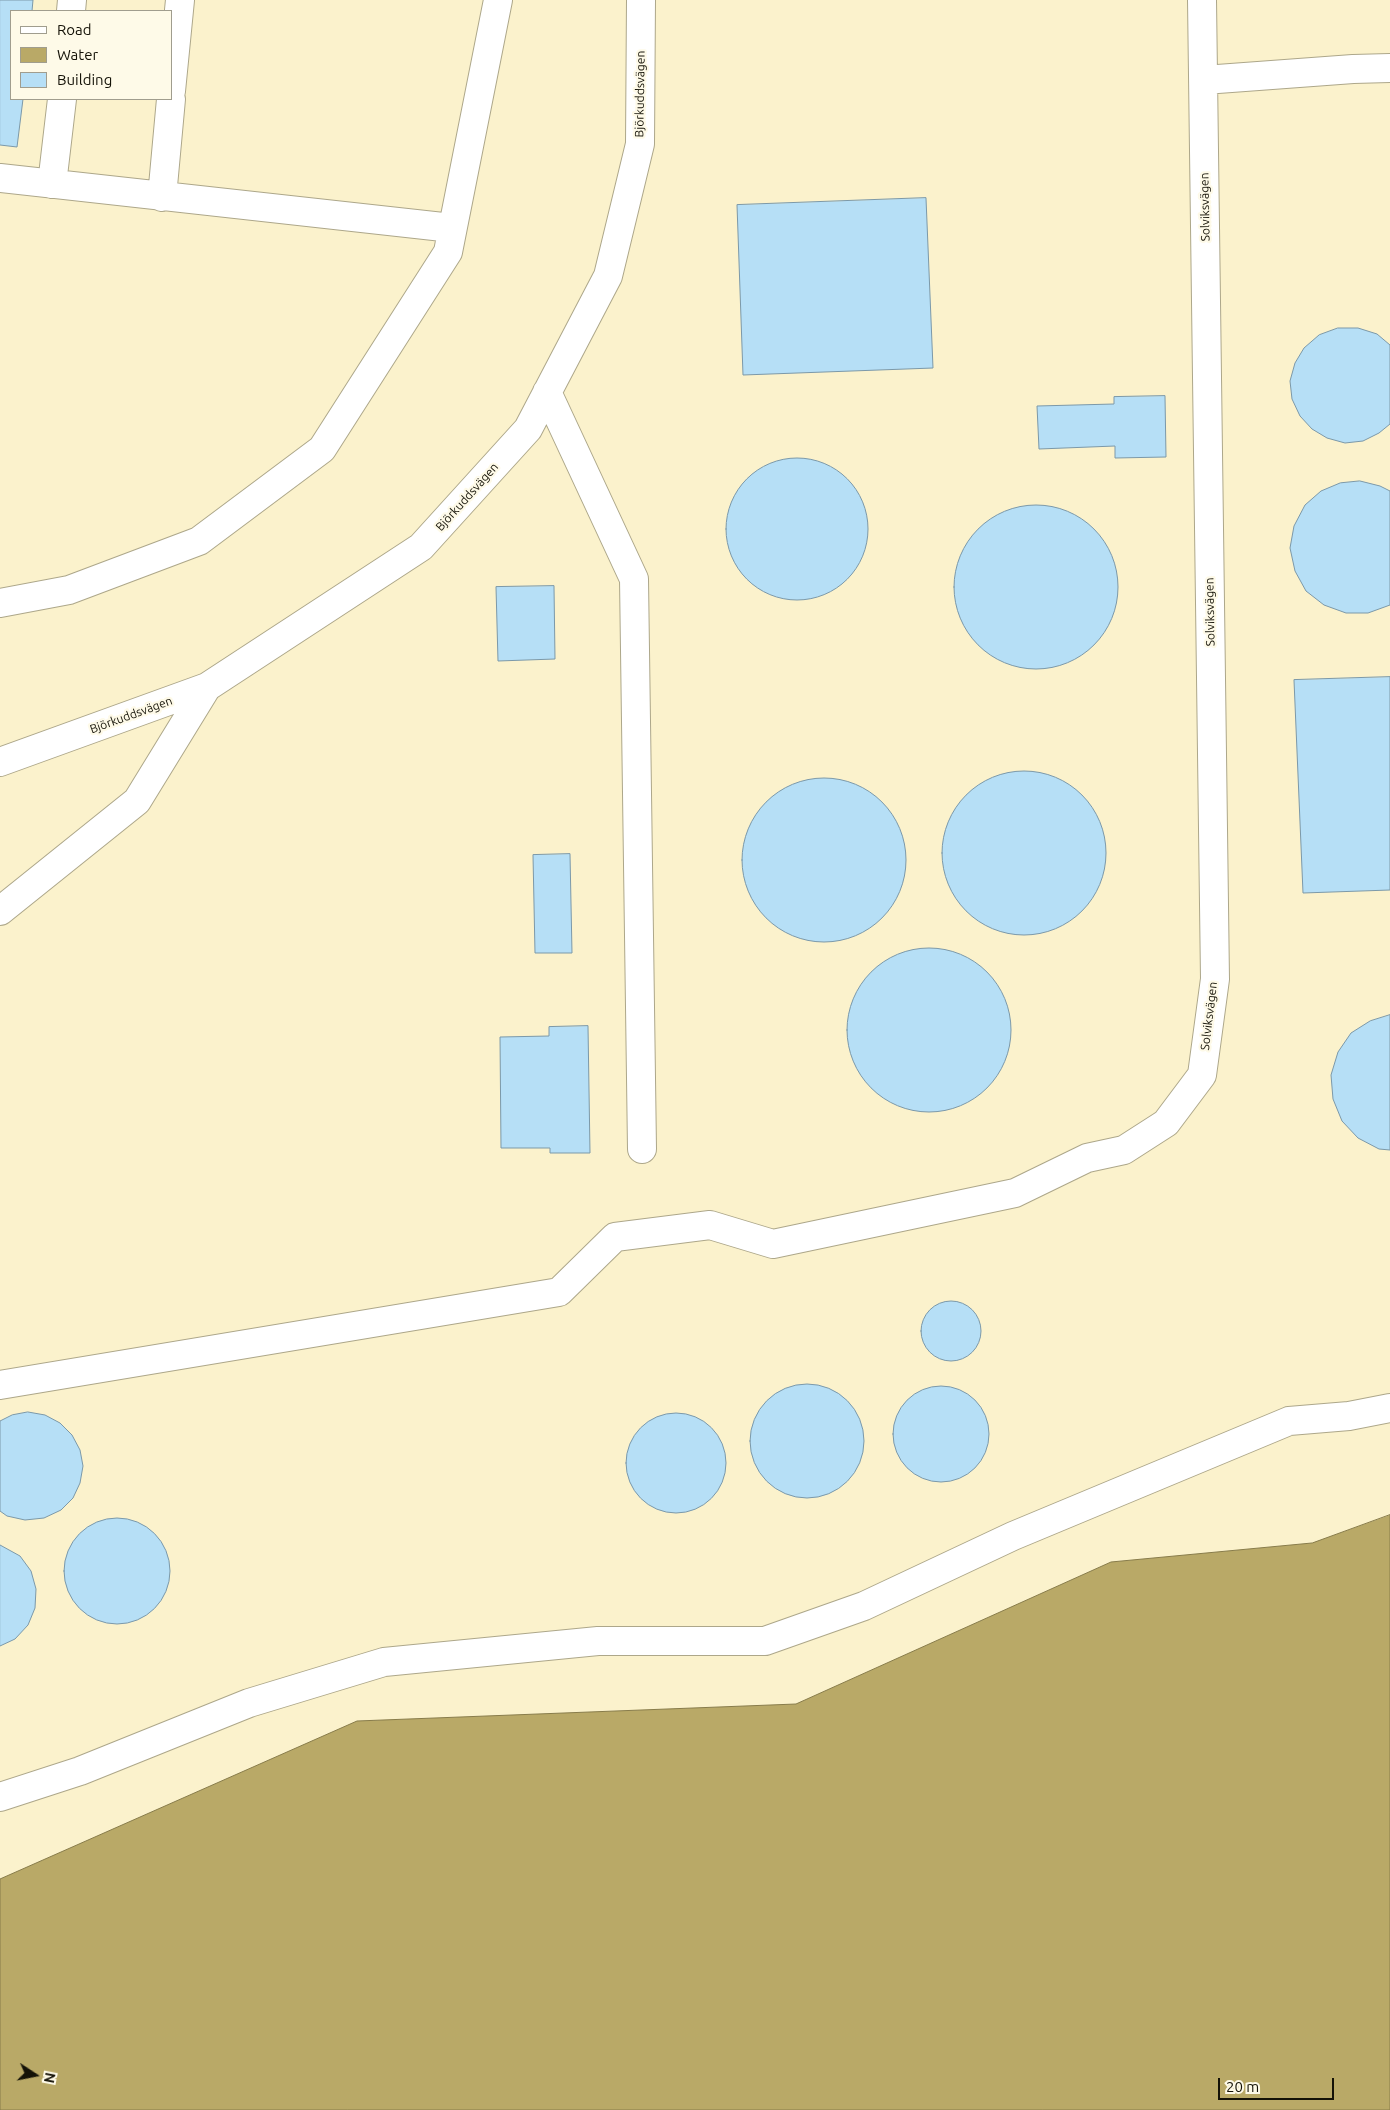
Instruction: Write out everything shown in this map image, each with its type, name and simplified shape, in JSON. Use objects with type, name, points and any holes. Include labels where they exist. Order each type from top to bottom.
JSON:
[{"type":"street","points":[[172,81],[180,0]]},
{"type":"street","points":[[0,602],[69,590],[199,541],[322,448],[448,252],[498,0]]},
{"type":"street","name":"Björkuddsvägen","points":[[0,762],[207,687],[420,548],[528,429],[608,276],[640,144],[641,0]]},
{"type":"street","name":"Solviksvägen","points":[[0,1385],[558,1292],[616,1237],[710,1225],[773,1244],[1015,1193],[1087,1158],[1124,1150],[1166,1123],[1202,1076],[1214,979],[1202,0]]},
{"type":"street","points":[[1204,80],[1390,68]]},
{"type":"street","points":[[52,184],[62,100]]},
{"type":"street","points":[[162,197],[170,100]]},
{"type":"street","points":[[0,178],[452,228]]},
{"type":"street","points":[[547,392],[634,579],[642,1149]]},
{"type":"street","points":[[0,911],[137,801],[207,687]]},
{"type":"street","points":[[0,1797],[80,1770],[250,1703],[384,1662],[598,1641],[765,1641],[864,1606],[1013,1536],[1289,1421],[1349,1416],[1390,1408]]},
{"type":"shaded area","points":[[0,0],[1390,0],[1390,1515],[1312,1543],[1111,1562],[796,1704],[357,1721],[0,1879]]},
{"type":"water","points":[[1390,1515],[1390,2110],[0,2110],[0,1879],[357,1721],[796,1704],[1111,1562],[1312,1543]]},
{"type":"building","points":[[0,0],[33,0],[32,10],[10,10],[10,100],[23,100],[17,147],[0,145]]},
{"type":"building","points":[[926,198],[933,368],[743,375],[737,205]]},
{"type":"building","points":[[1338,328],[1358,328],[1377,334],[1390,345],[1390,424],[1379,433],[1363,441],[1345,443],[1327,438],[1312,429],[1300,416],[1292,399],[1290,381],[1295,363],[1304,348],[1319,335]]},
{"type":"building","points":[[1165,396],[1166,457],[1115,458],[1115,446],[1039,449],[1037,406],[1114,404],[1114,397]]},
{"type":"building","points":[[797,458],[811,459],[824,463],[848,478],[863,502],[867,515],[867,543],[863,556],[848,580],[824,595],[811,599],[797,600],[783,599],[770,595],[746,580],[731,556],[727,543],[726,529],[727,515],[731,502],[746,478],[770,463],[783,459]]},
{"type":"building","points":[[1360,481],[1380,486],[1390,491],[1390,605],[1368,613],[1346,613],[1324,605],[1306,591],[1295,571],[1290,548],[1294,526],[1305,505],[1321,491],[1340,483]]},
{"type":"building","points":[[1036,505],[1067,511],[1094,529],[1112,556],[1118,587],[1112,618],[1094,645],[1067,663],[1036,669],[1005,663],[978,645],[960,618],[954,587],[960,556],[978,529],[1005,511]]},
{"type":"building","points":[[554,586],[555,659],[498,661],[496,587]]},
{"type":"building","points":[[1390,677],[1390,890],[1303,893],[1294,680]]},
{"type":"building","points":[[1024,771],[1055,777],[1082,795],[1100,822],[1106,853],[1100,884],[1082,911],[1055,929],[1024,935],[993,929],[966,911],[948,884],[942,853],[948,822],[966,795],[993,777]]},
{"type":"building","points":[[824,778],[855,784],[882,802],[900,829],[906,860],[900,891],[882,918],[855,936],[824,942],[793,936],[766,918],[748,891],[742,860],[748,829],[766,802],[793,784]]},
{"type":"building","points":[[570,854],[572,953],[535,953],[533,855]]},
{"type":"building","points":[[929,948],[960,954],[987,972],[1005,999],[1011,1030],[1005,1061],[987,1088],[960,1106],[929,1112],[898,1106],[871,1088],[853,1061],[847,1030],[853,999],[871,972],[898,954]]},
{"type":"building","points":[[1390,1015],[1390,1150],[1379,1149],[1358,1138],[1342,1121],[1333,1099],[1331,1075],[1338,1052],[1351,1033],[1370,1021]]},
{"type":"building","points":[[588,1026],[590,1153],[550,1153],[550,1148],[501,1148],[500,1037],[549,1036],[549,1027]]},
{"type":"building","points":[[945,1301],[957,1301],[968,1306],[976,1314],[981,1325],[979,1343],[968,1356],[957,1361],[945,1361],[934,1356],[926,1348],[921,1337],[921,1325],[926,1314],[934,1306]]},
{"type":"building","points":[[807,1384],[829,1388],[848,1400],[860,1419],[864,1441],[860,1463],[848,1482],[829,1494],[807,1498],[785,1494],[766,1482],[754,1463],[750,1441],[754,1419],[766,1400],[785,1388]]},
{"type":"building","points":[[941,1386],[959,1389],[975,1400],[986,1416],[989,1434],[986,1452],[975,1468],[959,1479],[941,1482],[923,1479],[907,1468],[896,1452],[893,1434],[896,1416],[907,1400],[923,1389]]},
{"type":"building","points":[[28,1412],[45,1415],[60,1423],[72,1435],[80,1450],[83,1466],[80,1483],[73,1498],[61,1510],[44,1518],[25,1520],[7,1516],[0,1511],[0,1421],[12,1415]]},
{"type":"building","points":[[676,1413],[695,1417],[712,1427],[722,1444],[726,1463],[722,1482],[712,1499],[695,1509],[676,1513],[657,1509],[640,1499],[630,1482],[626,1463],[630,1444],[640,1427],[657,1417]]},
{"type":"building","points":[[117,1518],[137,1522],[155,1533],[166,1551],[170,1571],[166,1591],[155,1609],[137,1620],[117,1624],[97,1620],[79,1609],[68,1591],[64,1571],[68,1551],[79,1533],[97,1522]]},
{"type":"building","points":[[0,1545],[20,1556],[31,1571],[36,1589],[35,1608],[28,1625],[15,1639],[0,1646]]}]
